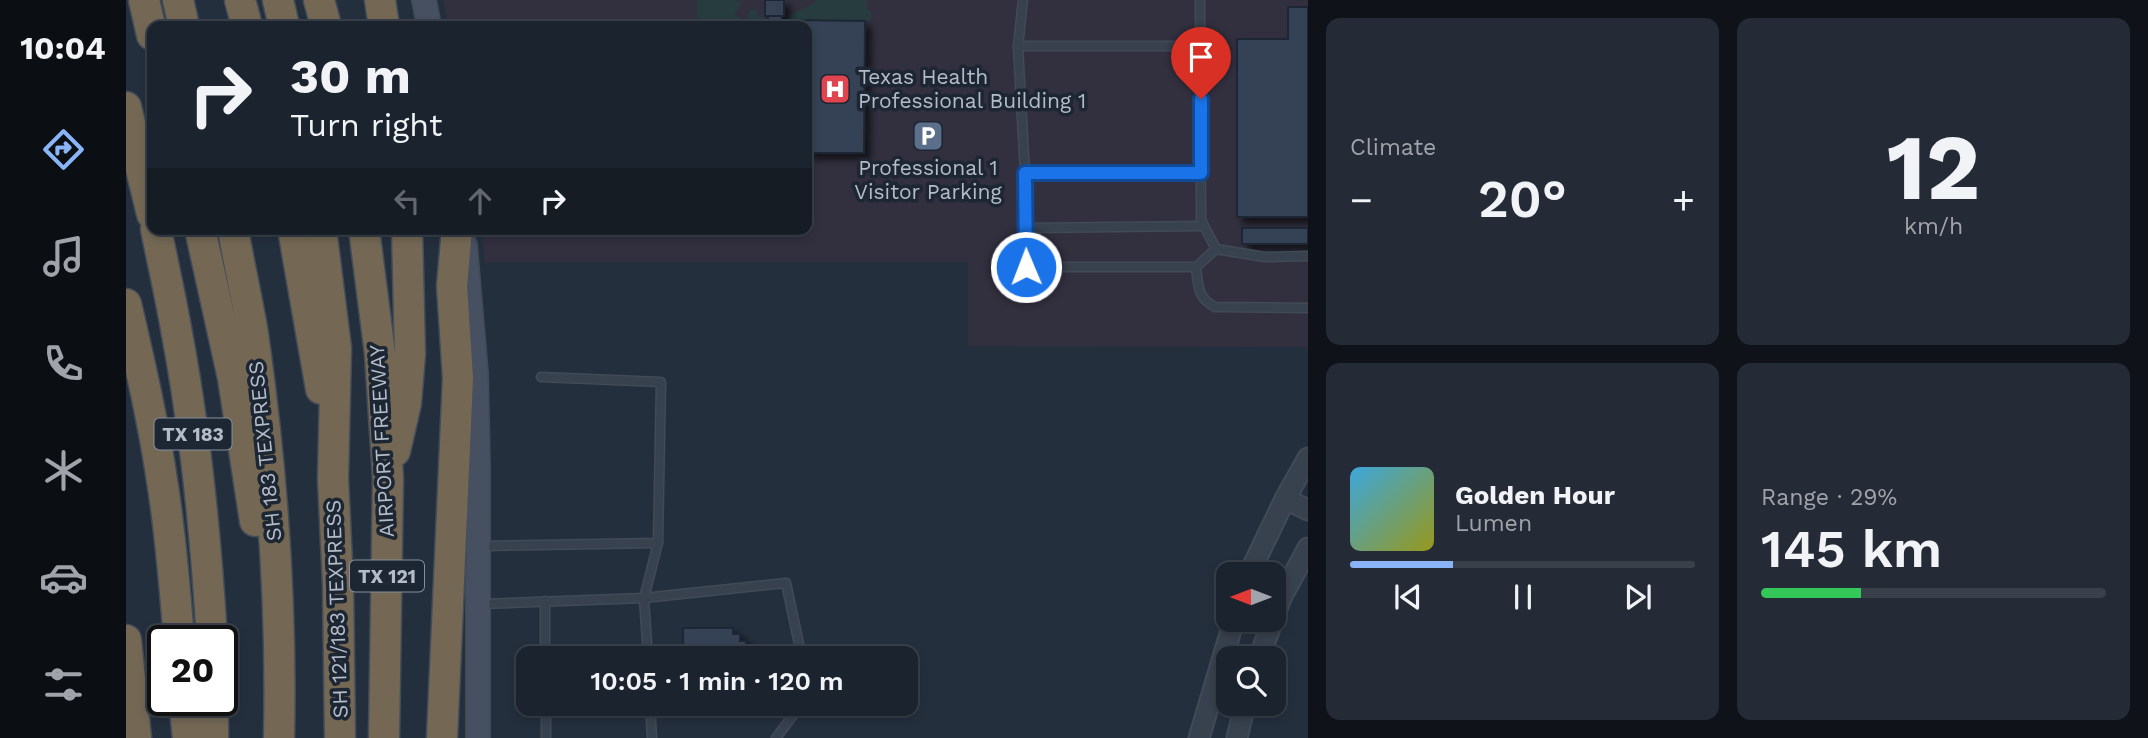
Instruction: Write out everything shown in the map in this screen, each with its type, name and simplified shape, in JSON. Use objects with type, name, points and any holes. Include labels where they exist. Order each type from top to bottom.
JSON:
[{"type":"highway","points":[[144,0],[149,21]]},
{"type":"highway","points":[[178,0],[183,21]]},
{"type":"highway","points":[[240,0],[246,21]]},
{"type":"highway","points":[[278,0],[283,21]]},
{"type":"highway","points":[[319,0],[325,21]]},
{"type":"highway","points":[[380,0],[383,21]]},
{"type":"highway","points":[[126,107],[147,193]]},
{"type":"highway","name":"TX 183","points":[[157,235],[177,334],[193,436],[207,554],[211,625]]},
{"type":"highway","points":[[202,235],[233,378],[280,674],[279,738]]},
{"type":"highway","name":"SH 183 TEXPRESS","points":[[234,235],[252,331],[266,435],[276,542],[280,674]]},
{"type":"highway","points":[[294,235],[316,351],[333,479]]},
{"type":"highway","points":[[322,235],[336,348],[333,479]]},
{"type":"highway","name":"AIRPORT FREEWAY","points":[[365,235],[380,354],[388,478],[384,738]]},
{"type":"highway","points":[[388,478],[406,403],[409,366],[407,235]]},
{"type":"highway","points":[[442,738],[457,378],[453,286],[457,235]]},
{"type":"highway","points":[[126,303],[145,386],[163,486],[178,625]]},
{"type":"highway","name":"SH 121/183 TEXPRESS","points":[[333,479],[338,583],[340,738]]},
{"type":"highway","points":[[126,640],[135,738]]},
{"type":"highway","points":[[186,716],[188,738]]},
{"type":"highway","points":[[213,716],[213,738]]},
{"type":"main road","points":[[424,0],[428,21]]},
{"type":"main road","points":[[464,235],[476,373],[478,738]]},
{"type":"street","points":[[1255,562],[1308,458]]},
{"type":"street","points":[[1285,499],[1308,510]]},
{"type":"street","points":[[1286,589],[1308,548]]},
{"type":"street","points":[[1199,738],[1230,632]]},
{"type":"street","points":[[1237,738],[1242,716]]},
{"type":"lane","points":[[1023,0],[1018,46],[1025,173],[1026,267],[1195,267],[1216,248]]},
{"type":"lane","points":[[1200,0],[1201,220],[1216,248]]},
{"type":"lane","points":[[1018,46],[1200,46]]},
{"type":"lane","points":[[1025,173],[1201,173]]},
{"type":"lane","points":[[1025,228],[1204,226]]},
{"type":"lane","points":[[1216,248],[1265,257],[1308,256]]},
{"type":"lane","points":[[1195,267],[1199,294],[1215,307],[1308,308]]},
{"type":"lane","points":[[541,377],[661,382],[658,543],[644,598],[647,646]]},
{"type":"lane","points":[[478,546],[658,543]]},
{"type":"lane","points":[[479,604],[644,598],[786,583],[799,646]]},
{"type":"lane","points":[[545,601],[545,646]]},
{"type":"lane","points":[[546,716],[546,738]]},
{"type":"lane","points":[[651,716],[652,738]]},
{"type":"lane","points":[[776,738],[792,716]]},
{"type":"shaded area","points":[[443,0],[1308,0],[1308,347],[968,346],[968,262],[485,262],[482,235],[812,235],[812,21],[447,21]]},
{"type":"green space","points":[[697,0],[736,0],[741,4],[734,15],[746,21],[682,21],[697,19]]},
{"type":"green space","points":[[818,0],[867,0],[871,21],[786,20],[786,17]]},
{"type":"green space","points":[[750,9],[758,11],[759,17],[765,17],[765,21],[746,21]]},
{"type":"building","points":[[765,0],[784,0],[784,16],[765,16]]},
{"type":"building","points":[[1288,7],[1308,7],[1308,217],[1237,217],[1237,39],[1288,39]]},
{"type":"building","points":[[768,16],[782,16],[782,21],[768,21]]},
{"type":"building","name":"Texas Health Professional Building 1","points":[[786,20],[865,21],[864,153],[812,153],[812,21]]},
{"type":"building","points":[[1242,228],[1308,228],[1308,244],[1242,244]]},
{"type":"building","points":[[683,628],[733,628],[733,634],[740,634],[740,641],[746,641],[746,646],[683,646]]},
{"type":"place","name":"Texas Health Professional Building 1","points":[[835,89]]},
{"type":"place","name":"Professional 1 Visitor Parking","points":[[928,136]]},
{"type":"route","points":[[1026,267],[1025,173],[1201,173],[1201,99]]}]
